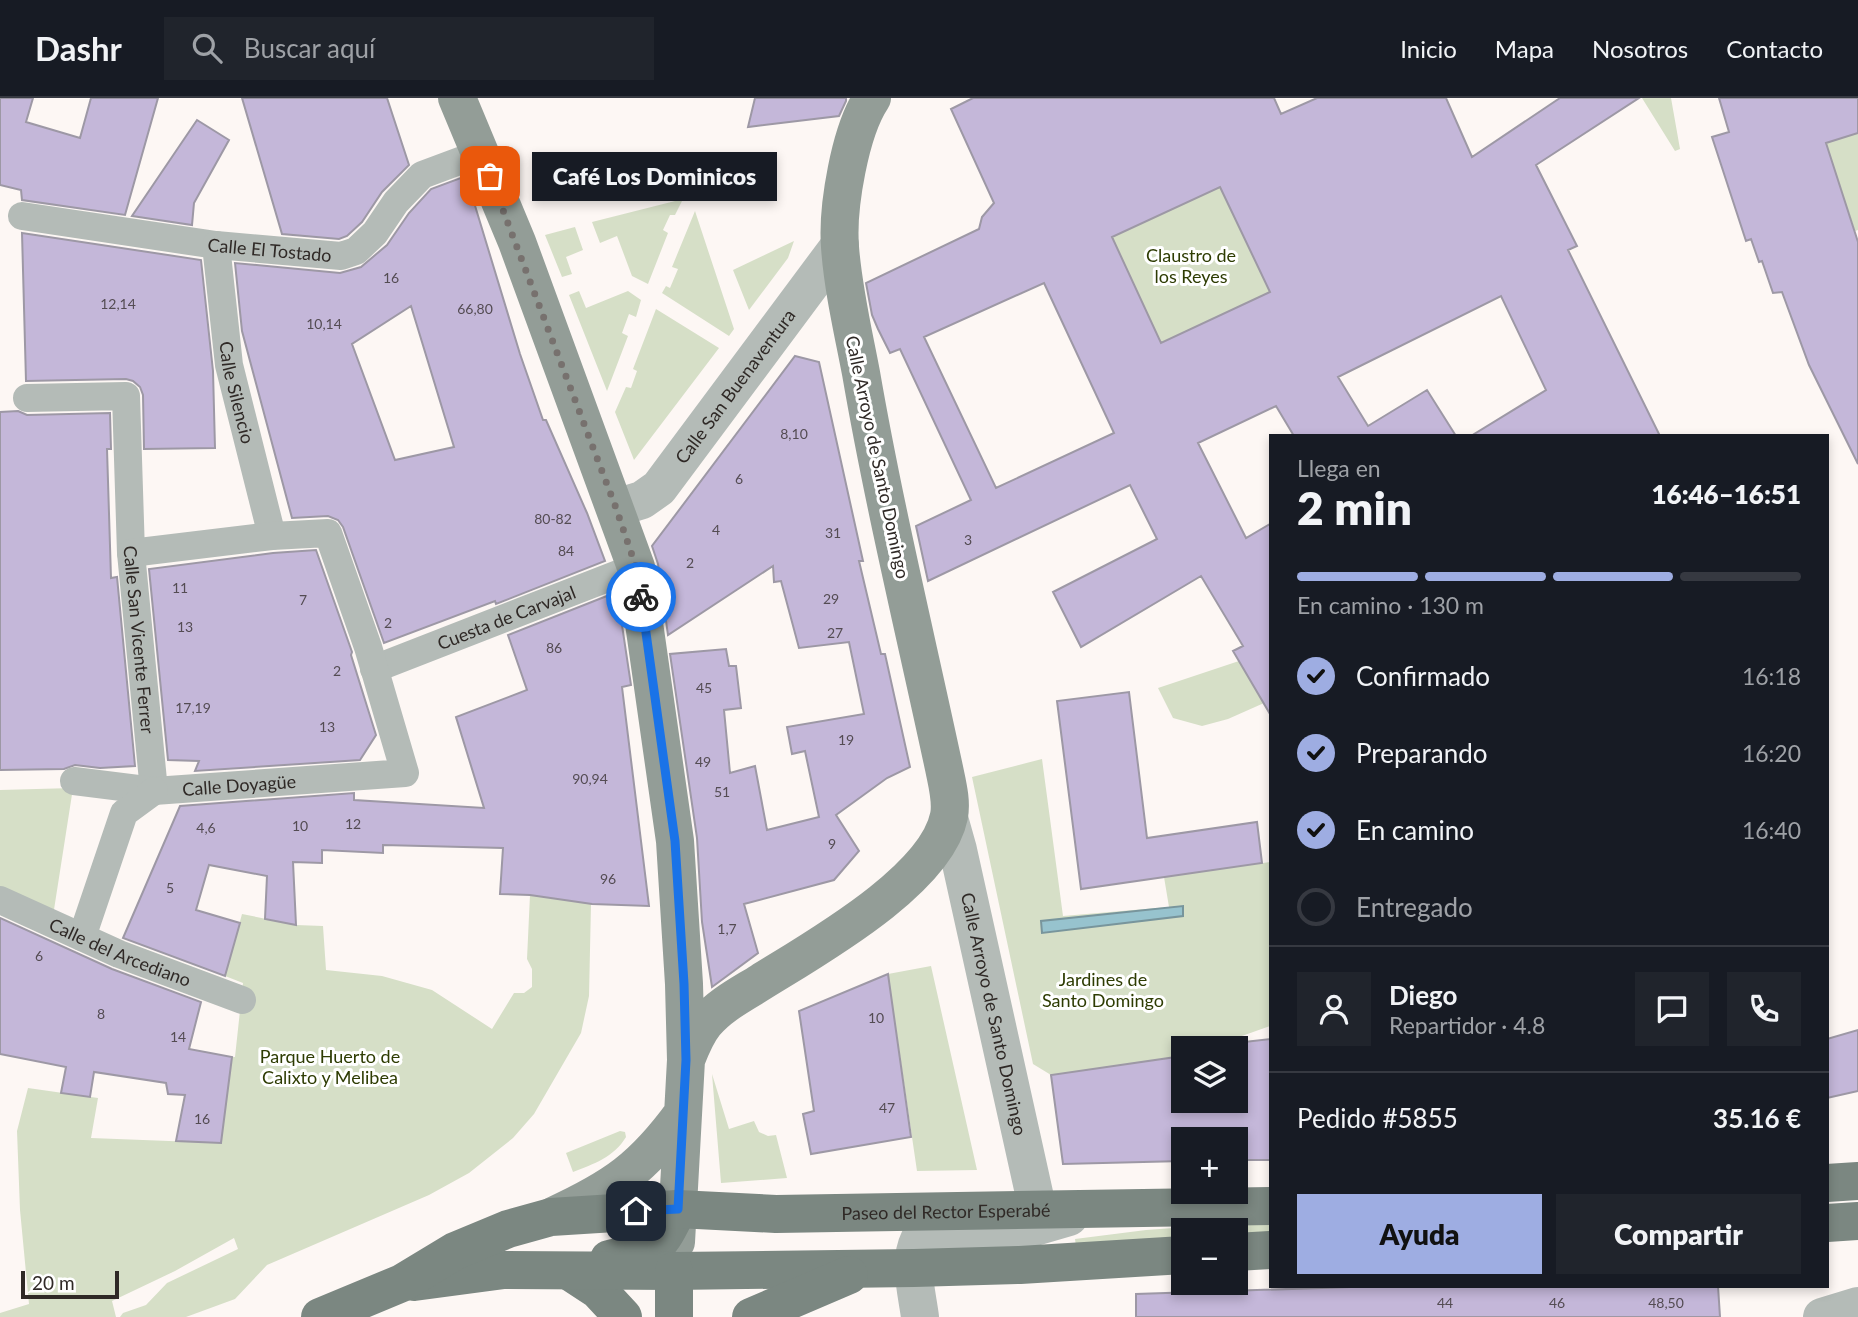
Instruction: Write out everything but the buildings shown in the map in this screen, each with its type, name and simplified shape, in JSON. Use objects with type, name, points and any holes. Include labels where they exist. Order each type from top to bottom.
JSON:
[{"type":"main road","points":[[457,98],[481,153],[636,567],[675,841],[684,984],[686,1060],[674,1271],[674,1317]]},
{"type":"main road","name":"Calle Arroyo de Santo Domingo","points":[[872,98],[859,125],[850,156],[844,183],[839,245],[869,422],[944,768],[950,801],[949,818]]},
{"type":"main road","points":[[686,1060],[696,1036],[714,1013],[861,919],[887,898],[936,845],[949,818]]},
{"type":"main road","points":[[684,984],[698,1009],[704,1013],[714,1013]]},
{"type":"main road","points":[[551,1217],[612,1186],[646,1158],[682,1112]]},
{"type":"main road","points":[[1829,1183],[1858,1181]]},
{"type":"main road","name":"Paseo del Rector Esperabé","points":[[320,1317],[402,1283],[455,1251],[508,1229],[551,1217],[678,1209],[795,1214],[1269,1206]]},
{"type":"main road","name":"Paseo del Rector Esperabé","points":[[569,1271],[649,1251],[662,1242],[678,1209]]},
{"type":"main road","name":"Paseo del Rector Esperabé","points":[[674,1271],[705,1235],[719,1229],[795,1214]]},
{"type":"main road","points":[[1829,1223],[1858,1221]]},
{"type":"main road","points":[[1248,1251],[1269,1250]]},
{"type":"main road","name":"Paseo del Rector Esperabé","points":[[402,1283],[504,1270],[914,1268],[1171,1256]]},
{"type":"main road","name":"Paseo del Rector Esperabé","points":[[751,1317],[840,1278],[874,1267]]},
{"type":"main road","points":[[569,1271],[598,1290],[623,1317]]},
{"type":"street","name":"Calle El Tostado","points":[[22,216],[216,245],[341,256],[356,251],[375,233],[396,202],[422,175],[481,153]]},
{"type":"street","name":"Calle Silencio","points":[[216,245],[229,365],[272,536]]},
{"type":"street","name":"Calle San Buenaventura","points":[[616,508],[642,500],[659,488],[839,245]]},
{"type":"street","points":[[27,397],[126,396],[131,553]]},
{"type":"street","name":"Calle San Vicente Ferrer","points":[[154,792],[131,553],[272,536],[328,533],[371,658]]},
{"type":"street","name":"Cuesta de Carvajal","points":[[371,658],[636,567]]},
{"type":"street","name":"Calle Doyagüe","points":[[74,781],[154,792],[405,774],[371,658]]},
{"type":"street","points":[[82,937],[124,814],[154,792]]},
{"type":"street","name":"Calle Arroyo de Santo Domingo","points":[[949,818],[1038,1211]]},
{"type":"street","name":"Calle del Arcediano","points":[[0,900],[119,954],[242,1000]]},
{"type":"street","name":"Paseo del Rector Esperabé","points":[[914,1268],[914,1248],[919,1240],[931,1235],[1021,1231],[1096,1210]]},
{"type":"street","points":[[914,1268],[920,1317]]},
{"type":"street","points":[[1822,1317],[1858,1306]]},
{"type":"green space","points":[[1642,98],[1671,98],[1680,149],[1675,151]]},
{"type":"green space","points":[[1858,133],[1858,230],[1855,231],[1826,143]]},
{"type":"green space","name":"Claustro de los Reyes","points":[[1220,187],[1270,292],[1161,343],[1112,237]]},
{"type":"green space","points":[[683,199],[675,215],[670,215],[663,230],[668,233],[648,284],[632,276],[617,236],[600,243],[592,222]]},
{"type":"green space","points":[[695,211],[734,329],[729,336],[662,293],[666,286],[670,288],[678,269],[672,267]]},
{"type":"green space","points":[[575,227],[583,250],[566,257],[572,274],[562,277],[545,235]]},
{"type":"green space","points":[[794,241],[788,258],[749,310],[733,270]]},
{"type":"green space","points":[[579,291],[586,308],[628,291],[641,300],[636,317],[629,314],[622,333],[628,336],[607,391],[569,295]]},
{"type":"green space","points":[[656,309],[719,348],[634,460],[615,412],[626,387],[631,388],[637,371],[633,369]]},
{"type":"green space","points":[[1239,661],[1264,703],[1228,719],[1202,726],[1173,718],[1158,688]]},
{"type":"green space","name":"Jardines de Santo Domingo","points":[[1042,759],[1063,916],[1169,907],[1164,877],[1269,862],[1269,1026],[1242,1036],[1171,1036],[1171,1058],[1051,1075],[1033,1064],[972,777]]},
{"type":"green space","points":[[73,788],[53,916],[0,889],[0,790]]},
{"type":"green space","name":"Parque Huerto de Calixto y Melibea","points":[[530,895],[591,904],[589,996],[581,1033],[534,1114],[513,1138],[469,1173],[429,1195],[267,1265],[235,1299],[186,1317],[120,1317],[123,1313],[146,1305],[167,1283],[238,1249],[234,1238],[175,1271],[112,1301],[116,1317],[0,1317],[0,1313],[29,1304],[20,1210],[17,1131],[28,1088],[98,1098],[91,1138],[221,1143],[232,1057],[235,1057],[243,983],[225,976],[242,914],[296,925],[323,926],[326,970],[382,976],[432,990],[492,1029],[514,993],[524,993],[532,987],[532,969],[527,959]]},
{"type":"green space","points":[[931,966],[977,1170],[917,1171],[888,974]]},
{"type":"green space","points":[[712,1074],[729,1129],[754,1121],[759,1132],[768,1136],[776,1135],[787,1178],[721,1183]]},
{"type":"green space","points":[[620,1131],[625,1132],[626,1137],[616,1150],[596,1163],[573,1172],[566,1153]]},
{"type":"green space","points":[[1269,1221],[1269,1232],[1248,1233],[1248,1223]]},
{"type":"green space","points":[[1171,1228],[1171,1240],[1076,1246],[1075,1239]]},
{"type":"water","points":[[1183,906],[1183,916],[1042,933],[1041,921]]},
{"type":"way so far","points":[[490,176],[616,508],[636,567],[641,597]]},
{"type":"place","name":"Café Los Dominicos","points":[[490,176]]},
{"type":"route","points":[[636,1211],[678,1209],[686,1060],[675,841],[641,597]]}]
